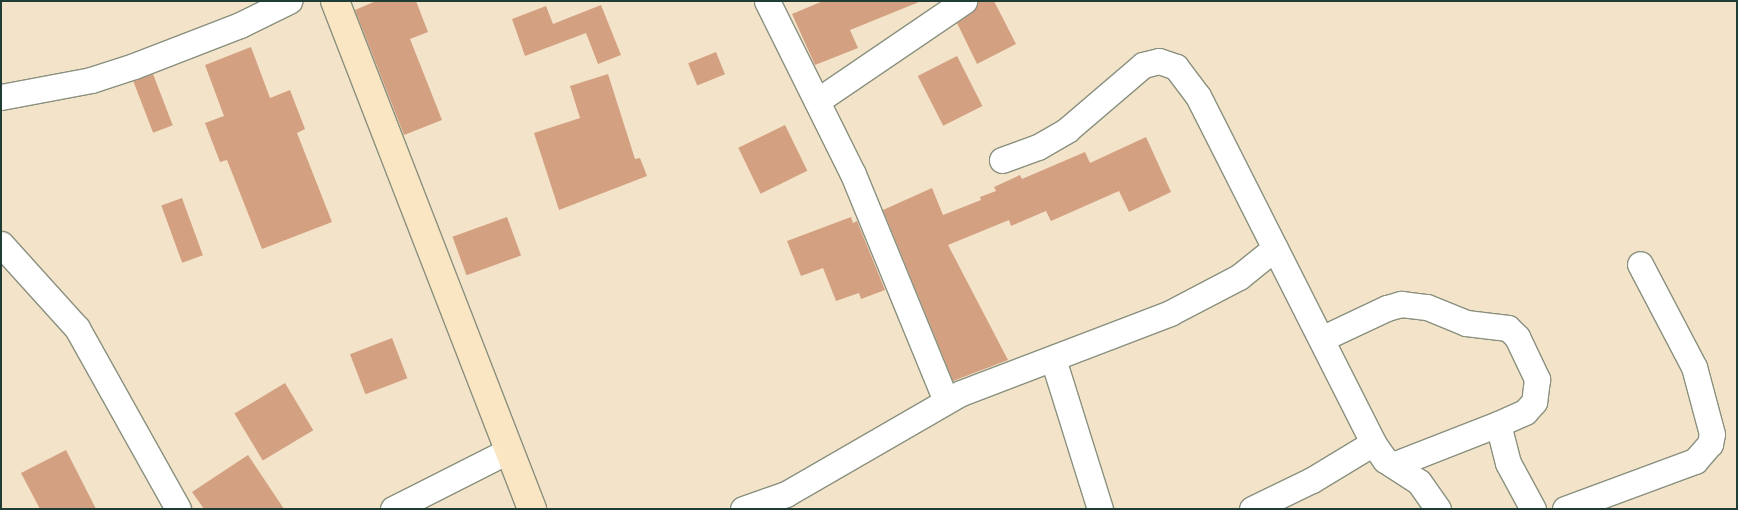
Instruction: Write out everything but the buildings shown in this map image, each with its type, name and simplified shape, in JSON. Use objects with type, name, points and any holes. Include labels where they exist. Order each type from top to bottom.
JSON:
[{"type":"street","points":[[1,97],[91,80],[134,66],[240,25],[289,1]]},
{"type":"street","points":[[335,1],[532,509]]},
{"type":"street","points":[[767,1],[853,174],[946,401]]},
{"type":"street","points":[[817,101],[964,1]]},
{"type":"street","points":[[1002,160],[1038,147],[1067,130],[1143,64],[1151,61],[1168,63],[1187,78],[1198,96],[1373,443],[1393,466],[1419,482],[1438,509]]},
{"type":"street","points":[[1,244],[77,328],[178,509]]},
{"type":"street","points":[[743,509],[791,501],[946,401],[997,378],[1170,313],[1219,289],[1253,268],[1275,248]]},
{"type":"street","points":[[1565,509],[1695,462],[1710,444],[1712,434],[1694,367],[1640,264]]},
{"type":"street","points":[[1321,339],[1401,304],[1427,307],[1466,323],[1508,328],[1517,337],[1537,379],[1534,402],[1525,412],[1393,466]]},
{"type":"street","points":[[1053,358],[1100,509]]},
{"type":"street","points":[[1498,424],[1508,463],[1533,509]]},
{"type":"street","points":[[1252,509],[1312,480],[1373,443]]},
{"type":"street","points":[[393,509],[510,450]]}]
